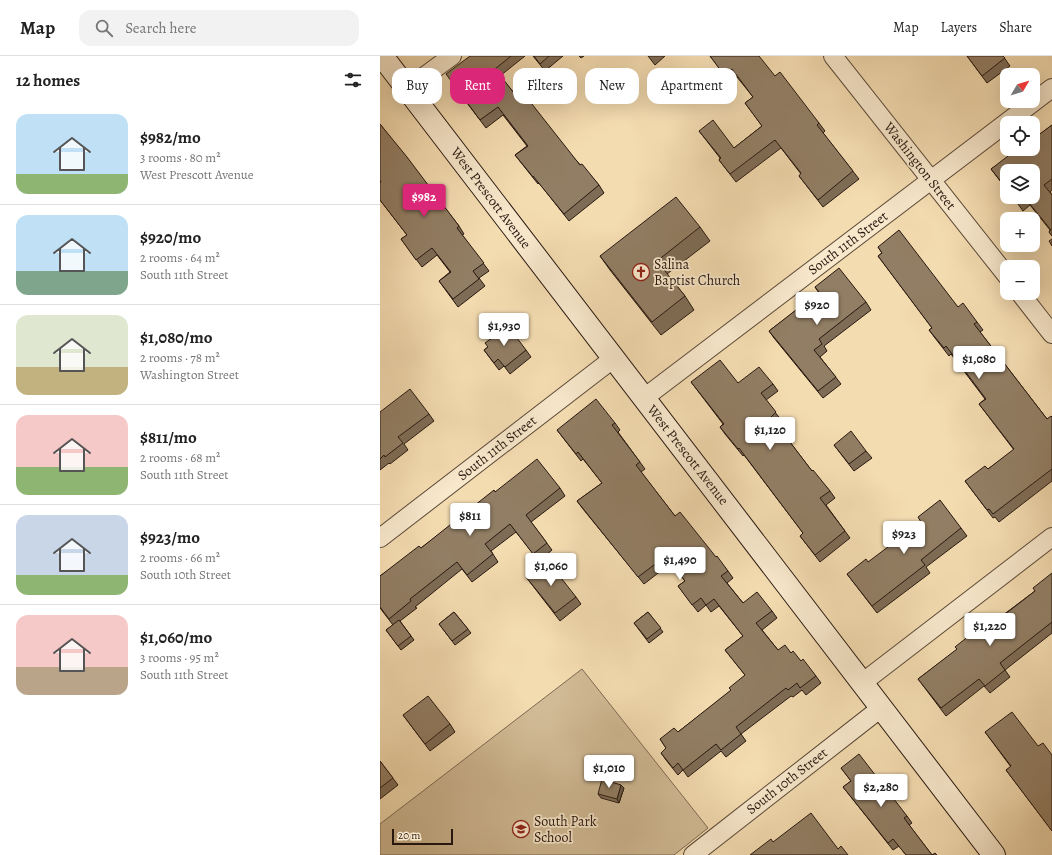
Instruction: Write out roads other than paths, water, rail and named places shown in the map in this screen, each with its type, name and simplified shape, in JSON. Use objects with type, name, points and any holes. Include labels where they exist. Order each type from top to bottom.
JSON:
[{"type":"street","name":"West Prescott Avenue","points":[[382,56],[392,69]]},
{"type":"street","points":[[436,68],[452,56]]},
{"type":"street","name":"Washington Street","points":[[833,56],[1000,267]]},
{"type":"street","name":"South 11th Street","points":[[644,398],[1052,88]]},
{"type":"street","name":"West Prescott Avenue","points":[[419,104],[994,855]]},
{"type":"street","points":[[1025,300],[1052,334]]},
{"type":"street","name":"South 11th Street","points":[[380,538],[614,358]]},
{"type":"street","points":[[862,683],[1052,537]]},
{"type":"street","name":"South 10th Street","points":[[693,855],[881,708]]},
{"type":"place","name":"Salina Baptist Church","points":[[641,272]]},
{"type":"place","name":"South Park School","points":[[521,829]]}]
